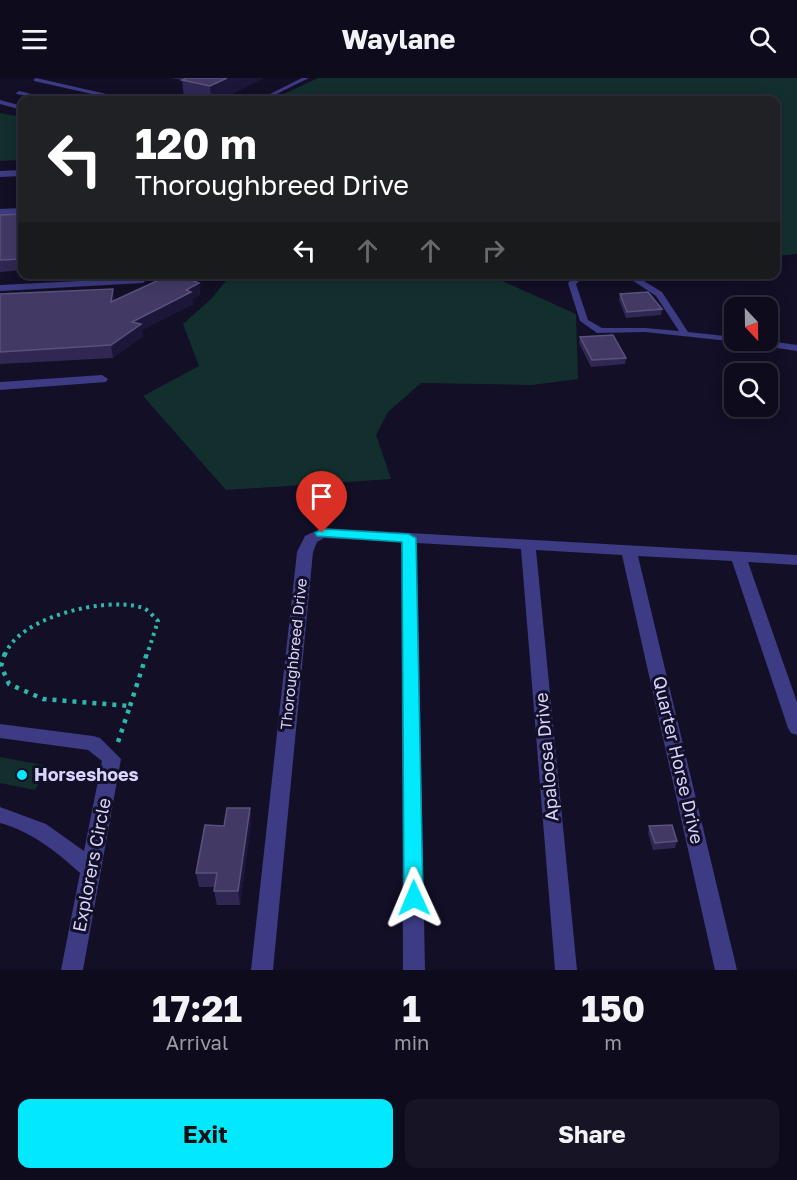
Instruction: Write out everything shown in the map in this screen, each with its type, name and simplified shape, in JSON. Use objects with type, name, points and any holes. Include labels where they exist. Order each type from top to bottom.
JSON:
[{"type":"street","points":[[0,174],[18,173]]},
{"type":"street","points":[[0,213],[18,211]]},
{"type":"street","points":[[0,288],[140,281]]},
{"type":"street","points":[[0,386],[102,379]]},
{"type":"street","name":"Thoroughbreed Drive","points":[[262,970],[305,552],[310,539],[322,533],[797,560]]},
{"type":"street","points":[[409,538],[414,970]]},
{"type":"street","name":"Apaloosa Drive","points":[[528,545],[566,970]]},
{"type":"street","name":"Quarter Horse Drive","points":[[629,551],[726,970]]},
{"type":"street","points":[[738,557],[797,728]]},
{"type":"street","points":[[0,731],[93,743],[112,759]]},
{"type":"street","name":"Explorers Circle","points":[[72,970],[112,759]]},
{"type":"street","points":[[0,815],[23,821],[54,836],[91,870]]},
{"type":"lane","points":[[269,96],[306,78]]},
{"type":"lane","points":[[36,80],[106,96]]},
{"type":"lane","points":[[19,93],[33,96]]},
{"type":"lane","points":[[0,102],[18,107]]},
{"type":"lane","points":[[577,279],[572,283],[584,321],[600,331],[645,330],[724,339]]},
{"type":"lane","points":[[634,279],[659,294],[685,334]]},
{"type":"lane","points":[[778,345],[797,348]]},
{"type":"path","points":[[112,759],[130,706],[158,621],[143,607],[110,603],[74,610],[33,626],[8,646],[1,666],[9,684],[43,699],[130,706]]},
{"type":"green space","points":[[318,78],[797,78],[797,254],[780,256],[780,96],[280,96]]},
{"type":"green space","points":[[0,113],[18,116],[18,160],[0,161]]},
{"type":"green space","points":[[228,279],[498,279],[576,314],[578,379],[532,385],[421,383],[388,412],[376,435],[391,479],[226,490],[143,396],[199,366],[183,324],[211,299]]},
{"type":"green space","name":"Horseshoes","points":[[0,757],[48,766],[35,790],[0,783]]},
{"type":"building","points":[[227,78],[210,86],[182,80]]},
{"type":"building","points":[[18,214],[18,259],[0,260],[0,215]]},
{"type":"building","points":[[161,279],[189,279],[199,283],[186,290],[191,292],[132,322],[141,324],[111,345],[0,352],[0,294],[113,289],[111,302]]},
{"type":"building","points":[[648,292],[662,309],[627,312],[620,294]]},
{"type":"building","points":[[613,335],[626,358],[592,360],[580,337]]},
{"type":"building","points":[[227,808],[250,808],[238,891],[214,891],[217,873],[196,873],[205,825],[224,826]]},
{"type":"building","points":[[672,825],[677,841],[655,843],[649,826]]},
{"type":"place","name":"Horseshoes","points":[[22,775]]},
{"type":"route","points":[[322,533],[409,538],[414,898]]}]
